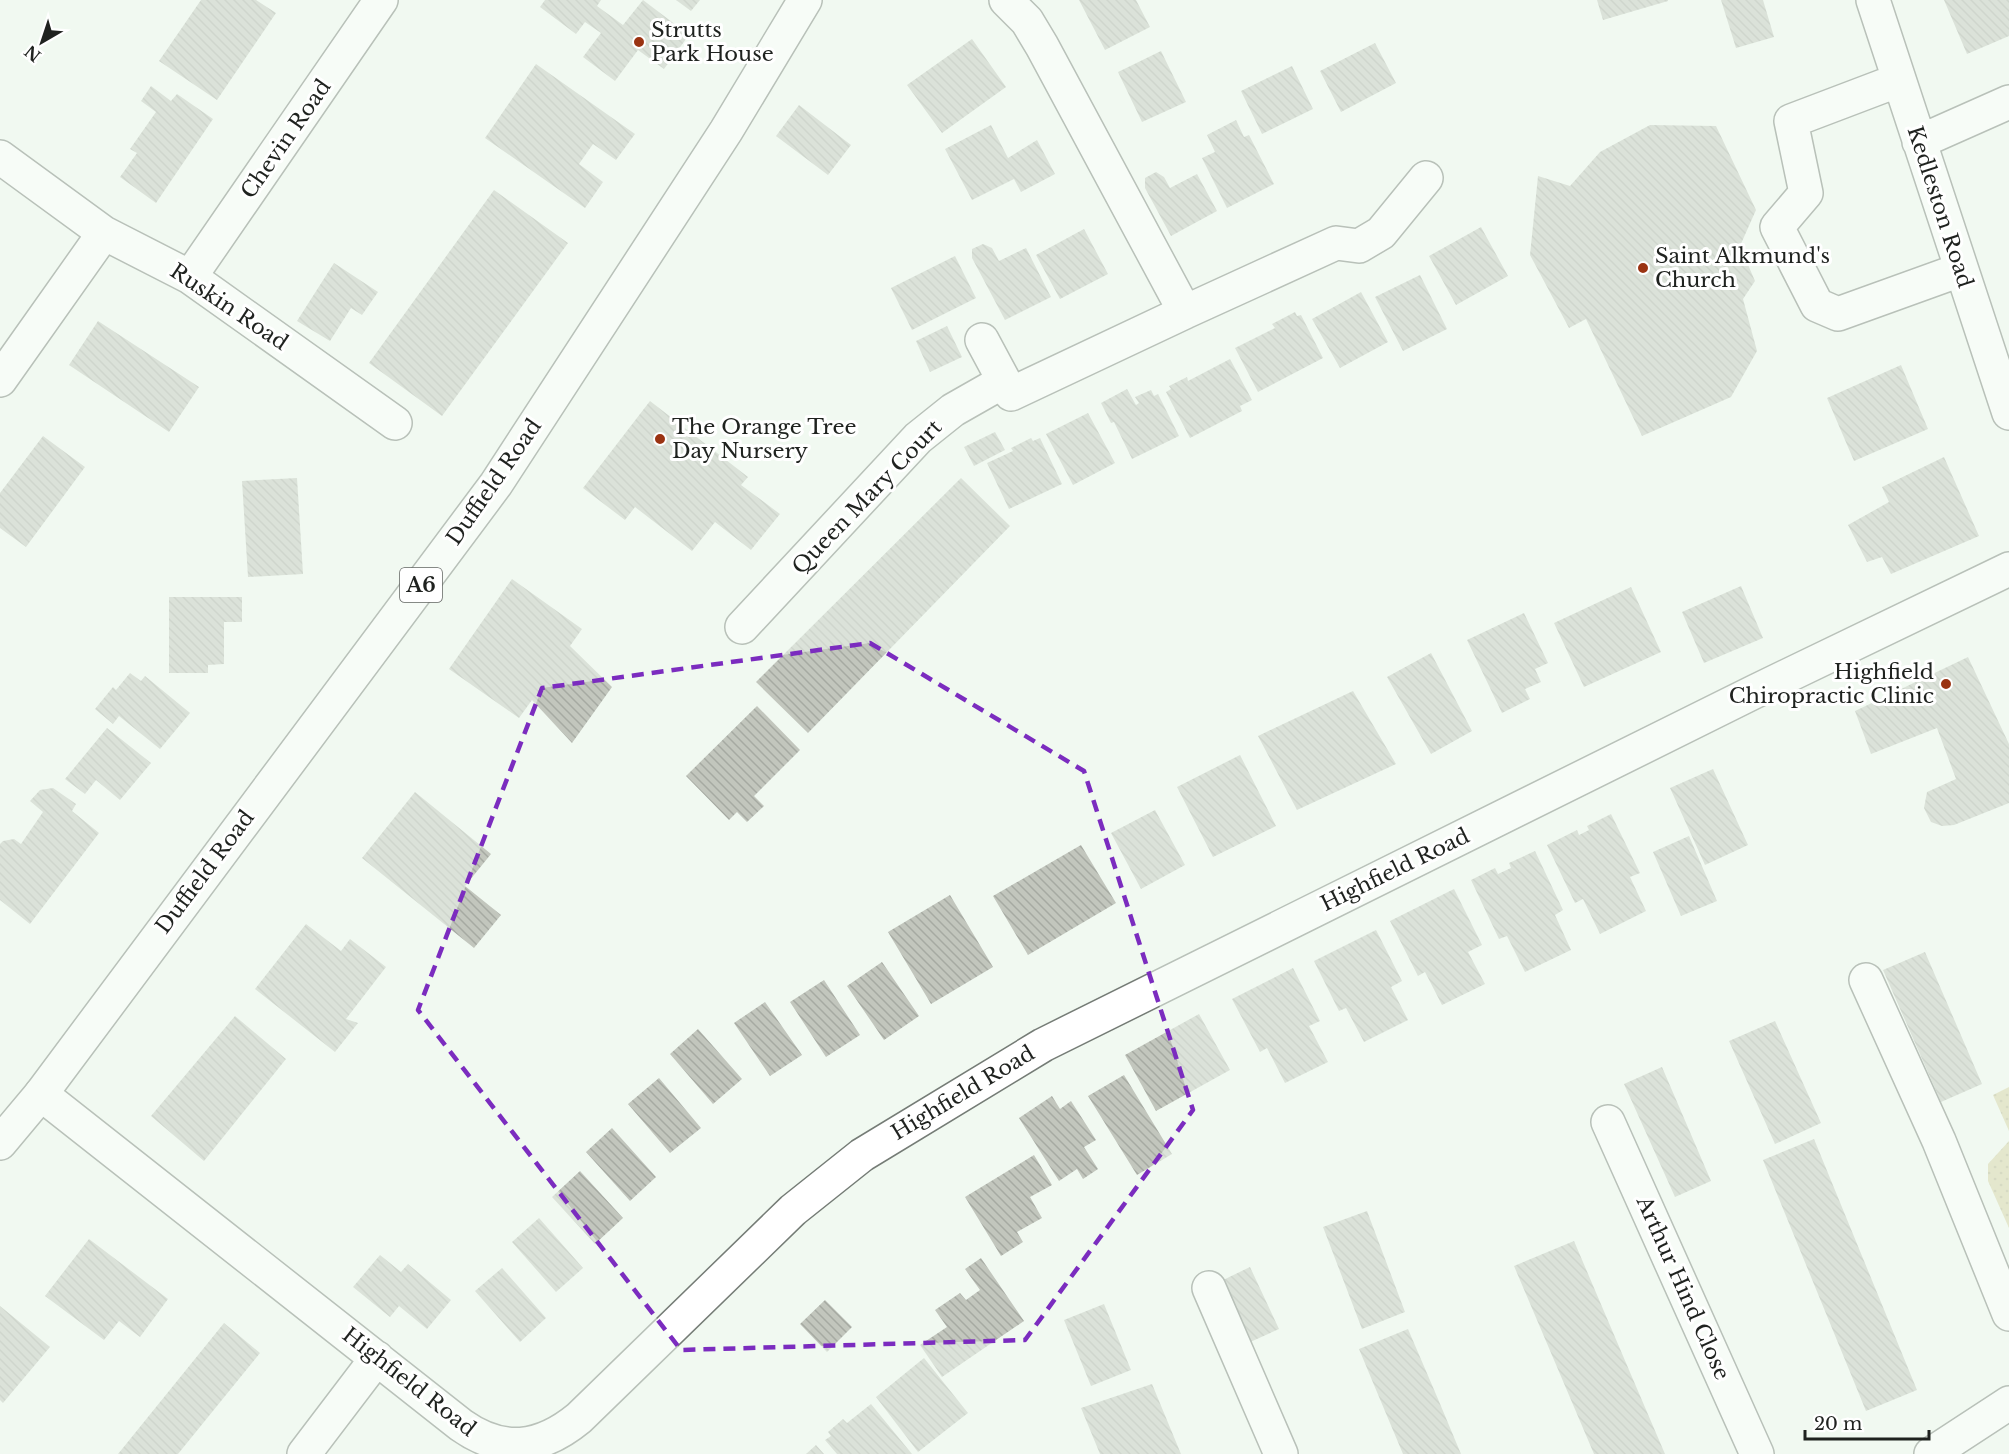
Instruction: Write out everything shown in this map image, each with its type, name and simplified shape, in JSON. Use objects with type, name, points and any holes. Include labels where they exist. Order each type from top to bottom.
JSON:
[{"type":"street","name":"Chevin Road","points":[[190,277],[381,0]]},
{"type":"street","name":"Duffield Road","points":[[0,1143],[41,1094],[496,484],[726,131],[805,0]]},
{"type":"street","points":[[1006,0],[1027,21],[1042,46],[1185,312]]},
{"type":"street","name":"Kedleston Road","points":[[1873,0],[1960,270],[2009,413]]},
{"type":"street","points":[[1899,80],[1791,121],[1806,193],[1778,227],[1817,305],[1838,314],[1960,270]]},
{"type":"street","points":[[1919,141],[2009,102]]},
{"type":"street","name":"Ruskin Road","points":[[0,157],[104,233],[190,277],[395,423]]},
{"type":"street","points":[[982,340],[1011,394],[1336,243],[1359,246],[1381,233],[1426,177]]},
{"type":"street","points":[[0,380],[104,233]]},
{"type":"street","name":"Queen Mary Court","points":[[742,627],[918,438],[953,411],[1004,381]]},
{"type":"street","name":"Highfield Road","points":[[41,1094],[461,1425],[494,1444],[524,1444],[554,1434],[579,1418],[793,1210],[862,1155],[1043,1045],[1756,691],[2009,569]]},
{"type":"street","points":[[1866,980],[1939,1141],[2009,1314]]},
{"type":"street","name":"Arthur Hind Close","points":[[1608,1122],[1757,1454]]},
{"type":"street","points":[[1209,1288],[1281,1454]]},
{"type":"street","points":[[304,1454],[377,1358]]},
{"type":"street","points":[[1931,1454],[2009,1403]]},
{"type":"highlighted area","points":[[870,643],[1084,771],[1193,1110],[1025,1340],[681,1350],[418,1010],[542,688]]},
{"type":"shaded area","points":[[2009,1087],[2009,1131],[1993,1095]]},
{"type":"shaded area","points":[[2009,1141],[2009,1228],[1988,1181],[1988,1164]]},
{"type":"building","points":[[201,0],[256,0],[276,13],[217,100],[159,61]]},
{"type":"building","name":"Strutts Park House","points":[[545,0],[601,0],[597,6],[623,25],[643,0],[689,35],[664,69],[638,50],[615,81],[583,57],[601,33],[585,22],[576,34],[540,7]]},
{"type":"building","points":[[676,0],[700,0],[691,11]]},
{"type":"building","points":[[1079,0],[1136,0],[1150,27],[1105,50]]},
{"type":"building","points":[[1597,0],[1668,0],[1668,1],[1603,20]]},
{"type":"building","points":[[1721,0],[1763,0],[1774,37],[1736,48]]},
{"type":"building","points":[[1944,0],[2009,0],[2009,36],[1967,54]]},
{"type":"building","points":[[972,39],[1006,87],[942,133],[907,85]]},
{"type":"building","points":[[1375,43],[1396,83],[1341,112],[1320,71]]},
{"type":"building","points":[[1161,51],[1186,102],[1142,122],[1118,72]]},
{"type":"building","points":[[536,64],[635,134],[616,160],[593,144],[579,164],[603,182],[585,208],[485,138]]},
{"type":"building","points":[[1292,66],[1313,109],[1262,134],[1241,91]]},
{"type":"building","points":[[151,86],[171,101],[177,94],[213,119],[156,203],[120,177],[137,153],[130,149],[156,112],[141,101]]},
{"type":"building","points":[[799,105],[851,145],[828,175],[776,136]]},
{"type":"building","points":[[1236,120],[1244,137],[1249,135],[1274,184],[1227,208],[1202,158],[1215,152],[1207,135]]},
{"type":"building","points":[[991,125],[1008,158],[1037,140],[1055,174],[1021,192],[1014,179],[972,200],[945,149]]},
{"type":"building","name":"Saint Alkmund's Church","points":[[1650,125],[1716,126],[1756,210],[1740,246],[1755,281],[1743,299],[1757,351],[1731,397],[1642,436],[1586,319],[1569,328],[1530,255],[1538,176],[1570,186],[1600,152]]},
{"type":"building","points":[[1156,172],[1164,177],[1170,188],[1197,174],[1217,211],[1171,236],[1145,188],[1145,178]]},
{"type":"building","points":[[494,190],[568,243],[442,416],[369,363]]},
{"type":"building","points":[[1481,227],[1508,276],[1456,305],[1429,256]]},
{"type":"building","points":[[1084,229],[1108,274],[1060,299],[1036,255]]},
{"type":"building","points":[[983,244],[992,248],[999,261],[1026,248],[1051,297],[1005,320],[972,258],[972,249]]},
{"type":"building","points":[[955,256],[976,298],[912,330],[891,288]]},
{"type":"building","points":[[334,263],[378,292],[362,315],[351,308],[330,341],[297,321]]},
{"type":"building","points":[[1420,275],[1447,329],[1403,351],[1375,297]]},
{"type":"building","points":[[1361,292],[1388,342],[1340,368],[1312,319]]},
{"type":"building","points":[[1295,312],[1297,316],[1301,315],[1323,358],[1258,392],[1235,348],[1275,328],[1272,324]]},
{"type":"building","points":[[98,321],[199,387],[169,432],[69,365]]},
{"type":"building","points":[[947,326],[962,357],[930,372],[916,341]]},
{"type":"building","points":[[1230,359],[1252,400],[1240,406],[1242,411],[1190,438],[1166,392],[1171,389],[1169,386],[1187,377],[1188,381]]},
{"type":"building","points":[[1901,365],[1928,429],[1854,461],[1827,398]]},
{"type":"building","points":[[1127,389],[1136,405],[1139,403],[1135,397],[1151,390],[1154,396],[1158,394],[1179,436],[1132,459],[1114,422],[1111,423],[1101,403]]},
{"type":"building","name":"The Orange Tree Day Nursery","points":[[650,401],[748,477],[741,485],[780,514],[751,550],[715,522],[692,551],[635,507],[625,520],[583,488]]},
{"type":"building","points":[[1088,413],[1115,463],[1073,485],[1046,434]]},
{"type":"building","points":[[995,432],[1005,450],[974,466],[964,447]]},
{"type":"building","points":[[43,436],[85,467],[26,547],[0,528],[0,493]]},
{"type":"building","points":[[1031,438],[1033,441],[1040,438],[1062,484],[1009,509],[987,463],[1013,451],[1011,448]]},
{"type":"building","points":[[1944,457],[1979,536],[1891,574],[1882,557],[1867,562],[1848,525],[1889,502],[1882,487]]},
{"type":"building","points":[[297,478],[303,574],[248,577],[242,481]]},
{"type":"building","points":[[961,478],[1010,526],[808,733],[756,682]]},
{"type":"building","points":[[512,579],[582,629],[570,646],[612,687],[572,743],[532,700],[519,718],[449,669]]},
{"type":"building","points":[[1741,586],[1763,638],[1704,663],[1682,612]]},
{"type":"building","points":[[1631,587],[1661,652],[1584,687],[1554,623]]},
{"type":"building","points":[[169,597],[242,597],[242,622],[224,622],[224,664],[208,665],[208,673],[169,673]]},
{"type":"building","points":[[1524,613],[1548,663],[1535,669],[1541,682],[1525,689],[1530,699],[1502,713],[1467,640]]},
{"type":"building","points":[[1431,653],[1472,731],[1431,754],[1387,677]]},
{"type":"building","points":[[1968,657],[2009,744],[2009,803],[1954,825],[1942,826],[1931,822],[1924,808],[1927,792],[1956,779],[1937,728],[1871,754],[1855,711]]},
{"type":"building","points":[[130,673],[141,681],[145,676],[190,713],[160,749],[119,716],[113,724],[95,709],[113,687],[116,690]]},
{"type":"building","points":[[1353,691],[1396,764],[1297,810],[1258,736]]},
{"type":"building","points":[[757,706],[800,750],[754,796],[764,806],[747,822],[737,812],[729,820],[686,776]]},
{"type":"building","points":[[107,728],[151,763],[120,800],[96,780],[85,794],[65,779]]},
{"type":"building","points":[[1240,755],[1276,826],[1213,857],[1177,787]]},
{"type":"building","points":[[1713,769],[1748,845],[1705,865],[1670,788]]},
{"type":"building","points":[[53,788],[76,804],[72,811],[99,833],[30,924],[0,900],[0,844],[3,841],[14,839],[21,844],[43,812],[30,801],[40,790]]},
{"type":"building","points":[[415,792],[491,854],[465,886],[501,915],[474,948],[362,858]]},
{"type":"building","points":[[1155,810],[1185,865],[1141,889],[1111,833]]},
{"type":"building","points":[[1611,814],[1640,873],[1630,877],[1646,911],[1600,934],[1583,899],[1575,903],[1547,845],[1577,830],[1579,835],[1589,830],[1587,826]]},
{"type":"building","points":[[1689,836],[1717,901],[1681,916],[1653,852]]},
{"type":"building","points":[[1081,845],[1116,903],[1028,955],[993,896]]},
{"type":"building","points":[[1535,851],[1563,910],[1555,915],[1571,950],[1525,972],[1507,936],[1499,939],[1471,880],[1495,868],[1498,874],[1511,868],[1509,863]]},
{"type":"building","points":[[1454,889],[1482,945],[1468,952],[1485,984],[1442,1005],[1425,972],[1418,976],[1390,921]]},
{"type":"building","points":[[950,895],[993,967],[931,1004],[888,932]]},
{"type":"building","points":[[306,924],[341,951],[350,939],[386,967],[346,1019],[358,1023],[335,1052],[255,989]]},
{"type":"building","points":[[1376,930],[1402,981],[1391,987],[1408,1020],[1364,1042],[1346,1008],[1339,1011],[1314,961]]},
{"type":"building","points":[[1925,952],[1982,1084],[1941,1102],[1883,970]]},
{"type":"building","points":[[882,962],[919,1016],[884,1040],[847,986]]},
{"type":"building","points":[[1293,968],[1320,1021],[1309,1026],[1328,1062],[1285,1083],[1267,1048],[1260,1052],[1232,999]]},
{"type":"building","points":[[824,980],[860,1035],[826,1057],[790,1002]]},
{"type":"building","points":[[765,1002],[802,1055],[770,1076],[734,1023]]},
{"type":"building","points":[[1199,1014],[1230,1070],[1156,1111],[1125,1055]]},
{"type":"building","points":[[235,1016],[286,1059],[204,1161],[151,1116]]},
{"type":"building","points":[[1775,1021],[1821,1123],[1775,1144],[1729,1041]]},
{"type":"building","points":[[698,1029],[742,1079],[713,1104],[670,1054]]},
{"type":"building","points":[[1662,1067],[1711,1181],[1675,1197],[1624,1084]]},
{"type":"building","points":[[1124,1075],[1172,1154],[1137,1175],[1088,1096]]},
{"type":"building","points":[[659,1078],[701,1128],[670,1153],[628,1104]]},
{"type":"building","points":[[1052,1096],[1060,1109],[1071,1101],[1096,1140],[1084,1147],[1098,1169],[1083,1179],[1077,1169],[1059,1181],[1019,1118]]},
{"type":"building","points":[[612,1128],[656,1177],[630,1201],[586,1152]]},
{"type":"building","points":[[1814,1139],[1917,1390],[1866,1411],[1763,1160]]},
{"type":"building","points":[[1034,1155],[1052,1185],[1030,1197],[1042,1218],[1017,1232],[1023,1242],[1001,1256],[965,1197]]},
{"type":"building","points":[[580,1171],[623,1218],[595,1244],[552,1197]]},
{"type":"building","points":[[1367,1211],[1405,1312],[1362,1329],[1323,1227]]},
{"type":"building","points":[[539,1218],[583,1268],[556,1292],[512,1242]]},
{"type":"building","points":[[89,1239],[168,1299],[140,1337],[119,1321],[104,1340],[45,1296]]},
{"type":"building","points":[[1574,1241],[1665,1454],[1594,1454],[1514,1266]]},
{"type":"building","points":[[380,1255],[401,1272],[408,1264],[451,1300],[427,1329],[399,1306],[390,1317],[353,1287]]},
{"type":"building","points":[[981,1258],[1024,1321],[942,1377],[920,1345],[947,1327],[935,1310],[960,1293],[966,1300],[980,1290],[965,1269]]},
{"type":"building","points":[[1250,1267],[1279,1329],[1248,1343],[1219,1282]]},
{"type":"building","points":[[502,1268],[546,1318],[520,1342],[475,1291]]},
{"type":"building","points":[[825,1300],[852,1327],[827,1352],[800,1324]]},
{"type":"building","points":[[1104,1304],[1131,1370],[1091,1386],[1064,1320]]},
{"type":"building","points":[[0,1306],[50,1347],[3,1403],[0,1400]]},
{"type":"building","points":[[224,1323],[260,1353],[178,1454],[118,1454]]},
{"type":"building","points":[[1408,1329],[1461,1454],[1403,1454],[1359,1349]]},
{"type":"building","points":[[924,1358],[968,1413],[918,1452],[876,1397]]},
{"type":"building","points":[[1152,1384],[1181,1454],[1100,1454],[1081,1408]]},
{"type":"building","points":[[871,1404],[912,1454],[837,1454],[825,1440],[831,1436],[828,1432],[843,1419],[847,1423]]},
{"type":"building","points":[[816,1445],[824,1454],[806,1454]]},
{"type":"place","name":"Strutts Park House","points":[[639,42]]},
{"type":"place","name":"Saint Alkmund's Church","points":[[1643,268]]},
{"type":"place","name":"The Orange Tree Day Nursery","points":[[660,439]]},
{"type":"place","name":"Highfield Chiropractic Clinic","points":[[1946,684]]}]
